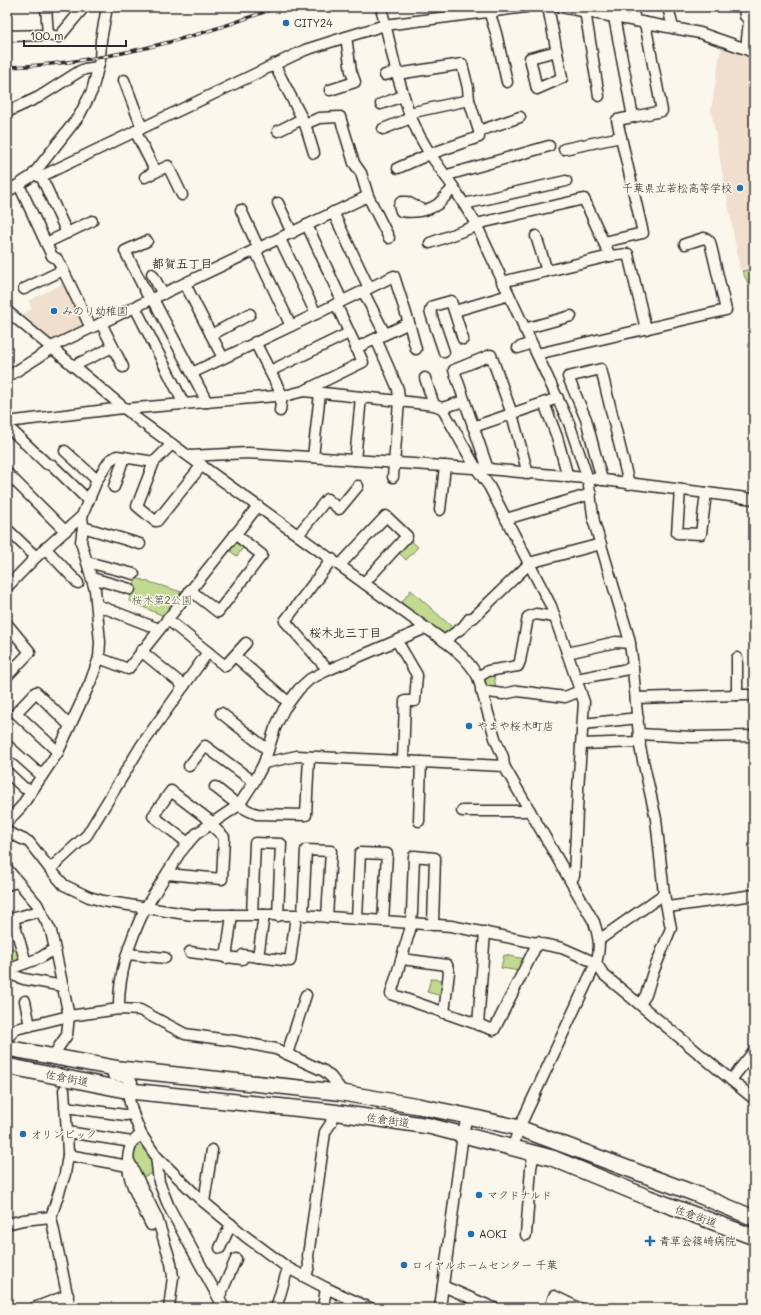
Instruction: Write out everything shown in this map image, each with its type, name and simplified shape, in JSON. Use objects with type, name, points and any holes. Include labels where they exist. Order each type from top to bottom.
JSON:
[{"type":"highway","name":"佐倉街道","points":[[7,1048],[53,1052],[120,1069],[337,1092],[467,1116],[519,1128],[696,1194],[754,1218]]},
{"type":"highway","name":"佐倉街道","points":[[7,1066],[130,1091],[332,1112],[429,1126],[513,1147],[559,1161],[649,1198],[754,1237]]},
{"type":"street","points":[[46,7],[48,35]]},
{"type":"street","points":[[7,36],[48,35],[59,37],[84,7]]},
{"type":"street","points":[[38,174],[79,116],[92,91],[98,67],[107,7]]},
{"type":"street","points":[[381,7],[396,73],[410,115],[430,154],[454,188],[476,225],[558,398],[569,423],[588,479],[594,522],[630,643],[640,738],[656,820],[664,894],[672,928],[652,976],[646,995],[640,1004]]},
{"type":"street","points":[[7,192],[38,174],[139,129],[305,50],[385,25],[526,7]]},
{"type":"street","points":[[548,7],[557,51]]},
{"type":"street","points":[[561,7],[589,10],[614,17],[700,33],[750,51],[749,20],[745,16],[744,7]]},
{"type":"street","points":[[604,242],[643,233],[617,120],[662,111],[640,22],[632,7]]},
{"type":"street","points":[[668,7],[673,28]]},
{"type":"street","points":[[589,10],[599,96]]},
{"type":"street","points":[[489,11],[496,33],[507,82]]},
{"type":"street","points":[[614,17],[634,117]]},
{"type":"street","points":[[334,91],[355,82],[351,71],[346,37]]},
{"type":"street","points":[[274,64],[303,121],[314,153]]},
{"type":"street","points":[[385,75],[462,64],[468,88],[469,100],[479,137],[430,154],[398,168]]},
{"type":"street","points":[[7,112],[39,96],[80,71],[98,67]]},
{"type":"street","points":[[124,80],[139,129],[156,172]]},
{"type":"street","points":[[382,104],[403,96]]},
{"type":"street","points":[[384,129],[410,115],[469,100]]},
{"type":"street","points":[[278,131],[303,121],[319,118],[340,117],[354,163],[361,173],[368,196],[389,238]]},
{"type":"street","points":[[478,131],[520,117]]},
{"type":"street","points":[[564,149],[621,137]]},
{"type":"street","points":[[446,177],[451,174],[549,146]]},
{"type":"street","points":[[145,177],[168,166],[182,195]]},
{"type":"street","points":[[38,174],[67,233]]},
{"type":"street","points":[[464,204],[566,181]]},
{"type":"street","points":[[19,186],[52,256],[57,259],[91,328]]},
{"type":"street","points":[[423,210],[438,204],[454,188]]},
{"type":"street","points":[[7,377],[52,348],[91,328],[368,196]]},
{"type":"street","points":[[430,242],[476,225],[584,200],[610,256]]},
{"type":"street","points":[[278,203],[292,233]]},
{"type":"street","points":[[241,210],[291,326]]},
{"type":"street","points":[[333,212],[385,334]]},
{"type":"street","points":[[46,243],[92,221]]},
{"type":"street","points":[[7,422],[124,408],[282,395],[304,391],[363,362],[307,225]]},
{"type":"street","points":[[536,236],[547,271]]},
{"type":"street","points":[[537,354],[726,310],[710,242],[704,238],[685,244]]},
{"type":"street","points":[[280,239],[316,314]]},
{"type":"street","points":[[143,241],[126,251],[207,402]]},
{"type":"street","points":[[502,282],[610,256],[628,254],[646,329]]},
{"type":"street","points":[[24,289],[62,270]]},
{"type":"street","points":[[152,274],[163,294]]},
{"type":"street","points":[[192,372],[394,276],[416,349]]},
{"type":"street","points":[[185,284],[223,358]]},
{"type":"street","points":[[455,311],[509,295]]},
{"type":"street","points":[[444,352],[430,311],[433,306],[451,301],[463,339]]},
{"type":"street","points":[[135,307],[184,404]]},
{"type":"street","points":[[7,311],[124,408],[444,641],[465,658],[478,676],[495,738],[503,757],[504,766],[594,922],[599,940],[599,954],[596,963],[519,1128],[513,1147]]},
{"type":"street","points":[[211,335],[250,314]]},
{"type":"street","points":[[524,329],[571,316]]},
{"type":"street","points":[[101,323],[123,367]]},
{"type":"street","points":[[356,348],[409,323]]},
{"type":"street","points":[[270,372],[350,333]]},
{"type":"street","points":[[376,339],[398,389],[399,401],[393,477]]},
{"type":"street","points":[[255,342],[282,395],[280,411]]},
{"type":"street","points":[[518,348],[531,343]]},
{"type":"street","points":[[73,366],[113,347]]},
{"type":"street","points":[[488,469],[454,370],[491,355],[512,414],[528,474]]},
{"type":"street","points":[[602,480],[586,419],[568,378],[601,369],[630,484]]},
{"type":"street","points":[[425,378],[438,407],[476,468],[490,486],[551,606],[584,702],[574,876],[571,882]]},
{"type":"street","points":[[304,391],[399,401],[438,407],[464,401]]},
{"type":"street","points":[[313,457],[320,393]]},
{"type":"street","points":[[355,460],[361,397]]},
{"type":"street","points":[[474,427],[558,398]]},
{"type":"street","points":[[544,403],[557,437],[568,477]]},
{"type":"street","points":[[7,426],[46,464],[52,465],[88,500]]},
{"type":"street","points":[[172,444],[154,462],[137,506],[155,521],[157,521],[202,465]]},
{"type":"street","points":[[65,451],[97,480]]},
{"type":"street","points":[[189,456],[248,453],[476,468],[602,480],[754,499]]},
{"type":"street","points":[[7,822],[21,807],[58,752],[90,683],[99,658],[100,642],[97,605],[92,578],[81,542],[83,527],[82,516],[88,500],[97,480],[110,460],[117,456],[154,462]]},
{"type":"street","points":[[114,487],[124,457]]},
{"type":"street","points":[[440,510],[445,466]]},
{"type":"street","points":[[7,473],[65,531]]},
{"type":"street","points":[[298,535],[327,499],[339,509],[358,486]]},
{"type":"street","points":[[680,490],[677,533],[702,534],[706,493]]},
{"type":"street","points":[[506,519],[591,494]]},
{"type":"street","points":[[99,658],[128,669],[258,506]]},
{"type":"street","points":[[8,583],[82,516]]},
{"type":"street","points":[[328,670],[285,621],[336,562],[386,516],[407,536],[364,583]]},
{"type":"street","points":[[83,527],[140,544]]},
{"type":"street","points":[[7,529],[36,557]]},
{"type":"street","points":[[190,590],[218,612],[262,555],[236,534]]},
{"type":"street","points":[[444,641],[463,627],[470,618],[473,618],[529,563],[601,544]]},
{"type":"street","points":[[45,548],[78,583]]},
{"type":"street","points":[[87,562],[134,574]]},
{"type":"street","points":[[92,578],[130,589]]},
{"type":"street","points":[[97,605],[159,629]]},
{"type":"street","points":[[478,676],[488,671],[518,666],[528,617],[536,614],[554,617]]},
{"type":"street","points":[[167,619],[225,666],[246,642]]},
{"type":"street","points":[[119,1009],[120,986],[128,954],[141,916],[146,907],[188,843],[196,834],[239,805],[264,763],[279,717],[298,689],[310,679],[328,670],[426,628]]},
{"type":"street","points":[[7,676],[30,652],[9,631]]},
{"type":"street","points":[[397,641],[417,675],[415,701],[405,701],[403,761]]},
{"type":"street","points":[[567,652],[616,642],[630,643]]},
{"type":"street","points":[[141,651],[184,686]]},
{"type":"street","points":[[50,869],[87,835],[141,746],[208,652]]},
{"type":"street","points":[[234,656],[288,702]]},
{"type":"street","points":[[737,658],[737,695]]},
{"type":"street","points":[[577,679],[633,668]]},
{"type":"street","points":[[481,691],[503,694],[518,690],[565,697],[580,691]]},
{"type":"street","points":[[58,752],[16,713],[36,692],[70,726]]},
{"type":"street","points":[[636,698],[754,695]]},
{"type":"street","points":[[221,713],[268,750]]},
{"type":"street","points":[[583,724],[638,718]]},
{"type":"street","points":[[581,744],[640,738],[754,736]]},
{"type":"street","points":[[7,745],[42,776]]},
{"type":"street","points":[[189,766],[205,746],[254,782]]},
{"type":"street","points":[[264,763],[297,756],[504,766]]},
{"type":"street","points":[[215,787],[239,805],[257,814],[306,815],[309,757]]},
{"type":"street","points":[[418,821],[421,762]]},
{"type":"street","points":[[7,772],[24,788],[32,790]]},
{"type":"street","points":[[167,874],[222,878],[224,837],[211,824],[171,791],[153,816],[188,843]]},
{"type":"street","points":[[462,811],[530,811]]},
{"type":"street","points":[[7,832],[29,842],[64,885],[89,897],[103,901],[192,915],[327,917],[464,928],[562,948],[596,963],[604,975],[754,1099]]},
{"type":"street","points":[[252,915],[255,843],[281,844],[278,916]]},
{"type":"street","points":[[190,952],[226,958],[242,959],[243,955],[290,961],[300,916],[306,850],[331,850],[327,917]]},
{"type":"street","points":[[357,919],[360,853],[387,854],[383,921]]},
{"type":"street","points":[[433,925],[435,858],[414,856],[411,923],[391,994],[494,1030],[538,942]]},
{"type":"street","points":[[7,869],[12,883],[36,904],[51,931],[69,1016],[67,1035],[53,1052],[72,1068],[124,1077],[132,1082],[129,1099],[133,1114],[141,1134],[156,1156],[204,1202],[288,1268],[365,1307]]},
{"type":"street","points":[[599,940],[664,894]]},
{"type":"street","points":[[668,907],[754,895]]},
{"type":"street","points":[[26,963],[10,919],[40,911]]},
{"type":"street","points":[[226,958],[232,915]]},
{"type":"street","points":[[258,956],[264,915]]},
{"type":"street","points":[[478,1025],[485,932]]},
{"type":"street","points":[[7,970],[40,958],[54,949]]},
{"type":"street","points":[[128,954],[165,958]]},
{"type":"street","points":[[402,959],[447,965],[450,972],[444,1013]]},
{"type":"street","points":[[7,973],[24,979],[63,986]]},
{"type":"street","points":[[287,1054],[306,995]]},
{"type":"street","points":[[25,1001],[30,1026]]},
{"type":"street","points":[[7,1038],[16,1029],[69,1016],[119,1009],[140,1010],[185,1034],[276,1049],[324,1071],[332,1077],[339,1087],[337,1092]]},
{"type":"street","points":[[731,1080],[754,1051]]},
{"type":"street","points":[[64,1090],[68,1155],[65,1174],[51,1217],[70,1308]]},
{"type":"street","points":[[65,1107],[125,1115],[133,1114]]},
{"type":"street","points":[[306,1277],[309,1266],[308,1256],[325,1132],[331,1123],[332,1112]]},
{"type":"street","points":[[440,1308],[463,1134],[467,1116]]},
{"type":"street","points":[[67,1132],[132,1142]]},
{"type":"street","points":[[141,1134],[132,1142],[128,1162],[129,1175],[151,1225]]},
{"type":"street","points":[[204,1202],[212,1150]]},
{"type":"street","points":[[526,1235],[531,1168],[534,1153]]},
{"type":"street","points":[[68,1155],[128,1162]]},
{"type":"street","points":[[156,1156],[159,1182],[170,1207],[224,1308]]},
{"type":"street","points":[[128,1162],[156,1218],[171,1263],[173,1277],[169,1308]]},
{"type":"street","points":[[7,1224],[23,1220],[51,1217]]},
{"type":"street","points":[[220,1248],[231,1224]]},
{"type":"street","points":[[219,1298],[236,1259]]},
{"type":"street","points":[[276,1308],[288,1268]]},
{"type":"street","points":[[443,1286],[494,1308]]},
{"type":"street","points":[[323,1308],[326,1288]]},
{"type":"street","points":[[34,1308],[68,1295]]},
{"type":"street","points":[[550,1308],[554,1296],[579,1308]]},
{"type":"shaded area","name":"千葉県立若松高等学校","points":[[726,43],[754,56],[754,265],[740,270],[711,110],[721,48]]},
{"type":"shaded area","name":"みのり幼稚園","points":[[66,282],[89,327],[53,341],[22,314],[32,309],[28,301]]},
{"type":"green space","points":[[754,268],[754,282],[748,283],[742,271]]},
{"type":"green space","points":[[235,538],[245,545],[237,556],[227,549]]},
{"type":"green space","points":[[408,538],[418,547],[406,560],[397,551]]},
{"type":"green space","name":"桜木第2公園","points":[[136,578],[185,593],[166,617],[129,601]]},
{"type":"green space","points":[[411,590],[453,628],[447,633],[443,634],[401,603]]},
{"type":"green space","points":[[494,673],[496,690],[487,689],[484,677]]},
{"type":"green space","points":[[19,947],[23,960],[7,967],[7,950]]},
{"type":"green space","points":[[504,955],[526,959],[520,971],[501,968]]},
{"type":"green space","points":[[431,979],[443,980],[442,996],[427,992]]},
{"type":"green space","points":[[141,1137],[153,1157],[155,1172],[140,1178],[130,1158],[133,1142]]},
{"type":"railway","points":[[7,67],[75,61],[144,48],[212,30],[277,7]]},
{"type":"place","name":"CITY24","points":[[286,23]]},
{"type":"place","name":"千葉県立若松高等学校","points":[[740,188]]},
{"type":"place","name":"みのり幼稚園","points":[[54,311]]},
{"type":"place","name":"やまや桜木町店","points":[[469,726]]},
{"type":"place","name":"オリンピック","points":[[23,1134]]},
{"type":"place","name":"マクドナルド","points":[[479,1195]]},
{"type":"place","name":"AOKI","points":[[471,1234]]},
{"type":"place","name":"青草会篠崎病院","points":[[650,1241]]},
{"type":"place","name":"ロイヤルホームセンター 千葉","points":[[404,1265]]},
{"type":"district","name":"都賀五丁目","points":[[182,264]]},
{"type":"district","name":"桜木北三丁目","points":[[345,633]]}]
